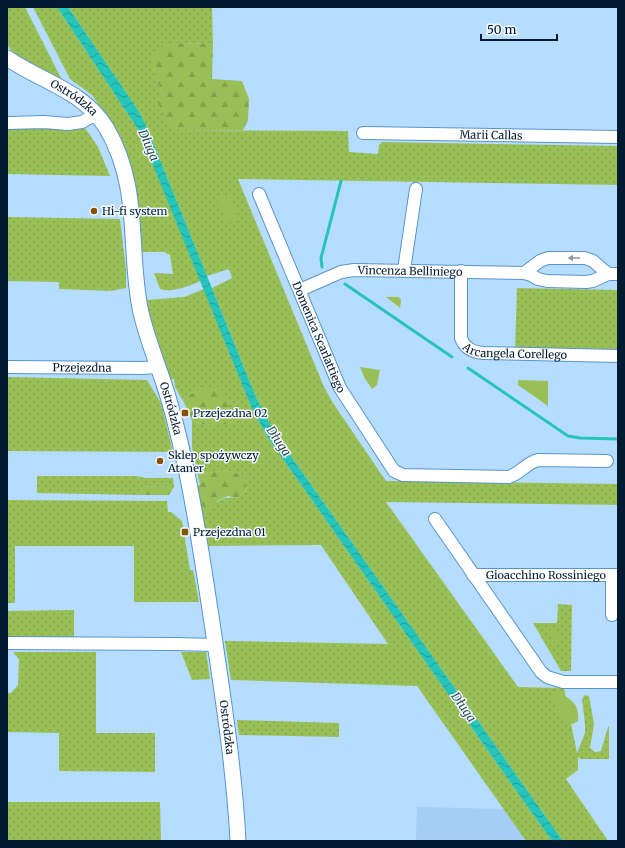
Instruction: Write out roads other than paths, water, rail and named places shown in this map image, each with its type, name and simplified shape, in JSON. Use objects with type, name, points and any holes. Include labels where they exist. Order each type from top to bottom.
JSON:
[{"type":"street","name":"Ostródzka","points":[[7,58],[78,98],[96,114],[113,140],[123,164],[132,208],[136,284],[140,306],[157,367],[173,416],[188,480],[215,646],[231,758],[238,841]]},
{"type":"street","points":[[7,123],[44,122],[68,124],[82,122],[96,114]]},
{"type":"street","name":"Marii Callas","points":[[363,133],[618,136]]},
{"type":"street","points":[[404,270],[416,189]]},
{"type":"street","name":"Domenica Scarlattiego","points":[[259,194],[340,388],[394,471],[403,475],[509,477],[515,475],[532,462],[538,460],[607,461]]},
{"type":"street","name":"Vincenza Belliniego","points":[[524,272],[540,260],[548,258],[585,258],[593,261],[613,274]]},
{"type":"street","name":"Vincenza Belliniego","points":[[300,290],[347,270],[524,272],[538,279],[547,281],[586,282],[613,274]]},
{"type":"street","name":"Arcangela Corellego","points":[[462,272],[461,338],[465,345],[473,351],[483,353],[618,356]]},
{"type":"street","name":"Przejezdna","points":[[7,367],[157,367]]},
{"type":"street","points":[[435,519],[541,672],[547,677],[563,682],[618,682]]},
{"type":"street","name":"Gioacchino Rossiniego","points":[[473,575],[615,575]]},
{"type":"street","points":[[612,615],[615,575]]},
{"type":"street","points":[[7,642],[175,644],[215,646]]},
{"type":"water","name":"Długa","points":[[57,7],[68,7],[138,110],[146,125],[256,397],[276,435],[563,841],[552,841],[268,438],[252,409],[139,131]]},
{"type":"waterway","points":[[322,267],[321,258],[341,181]]},
{"type":"waterway","points":[[345,284],[452,357]]},
{"type":"waterway","points":[[468,368],[568,436],[580,438],[618,439]]},
{"type":"place","name":"Hi-fi system","points":[[94,211]]},
{"type":"place","name":"Przejezdna 02","points":[[185,413]]},
{"type":"place","name":"Sklep spożywczy Ataner","points":[[160,461]]},
{"type":"place","name":"Przejezdna 01","points":[[185,532]]}]
